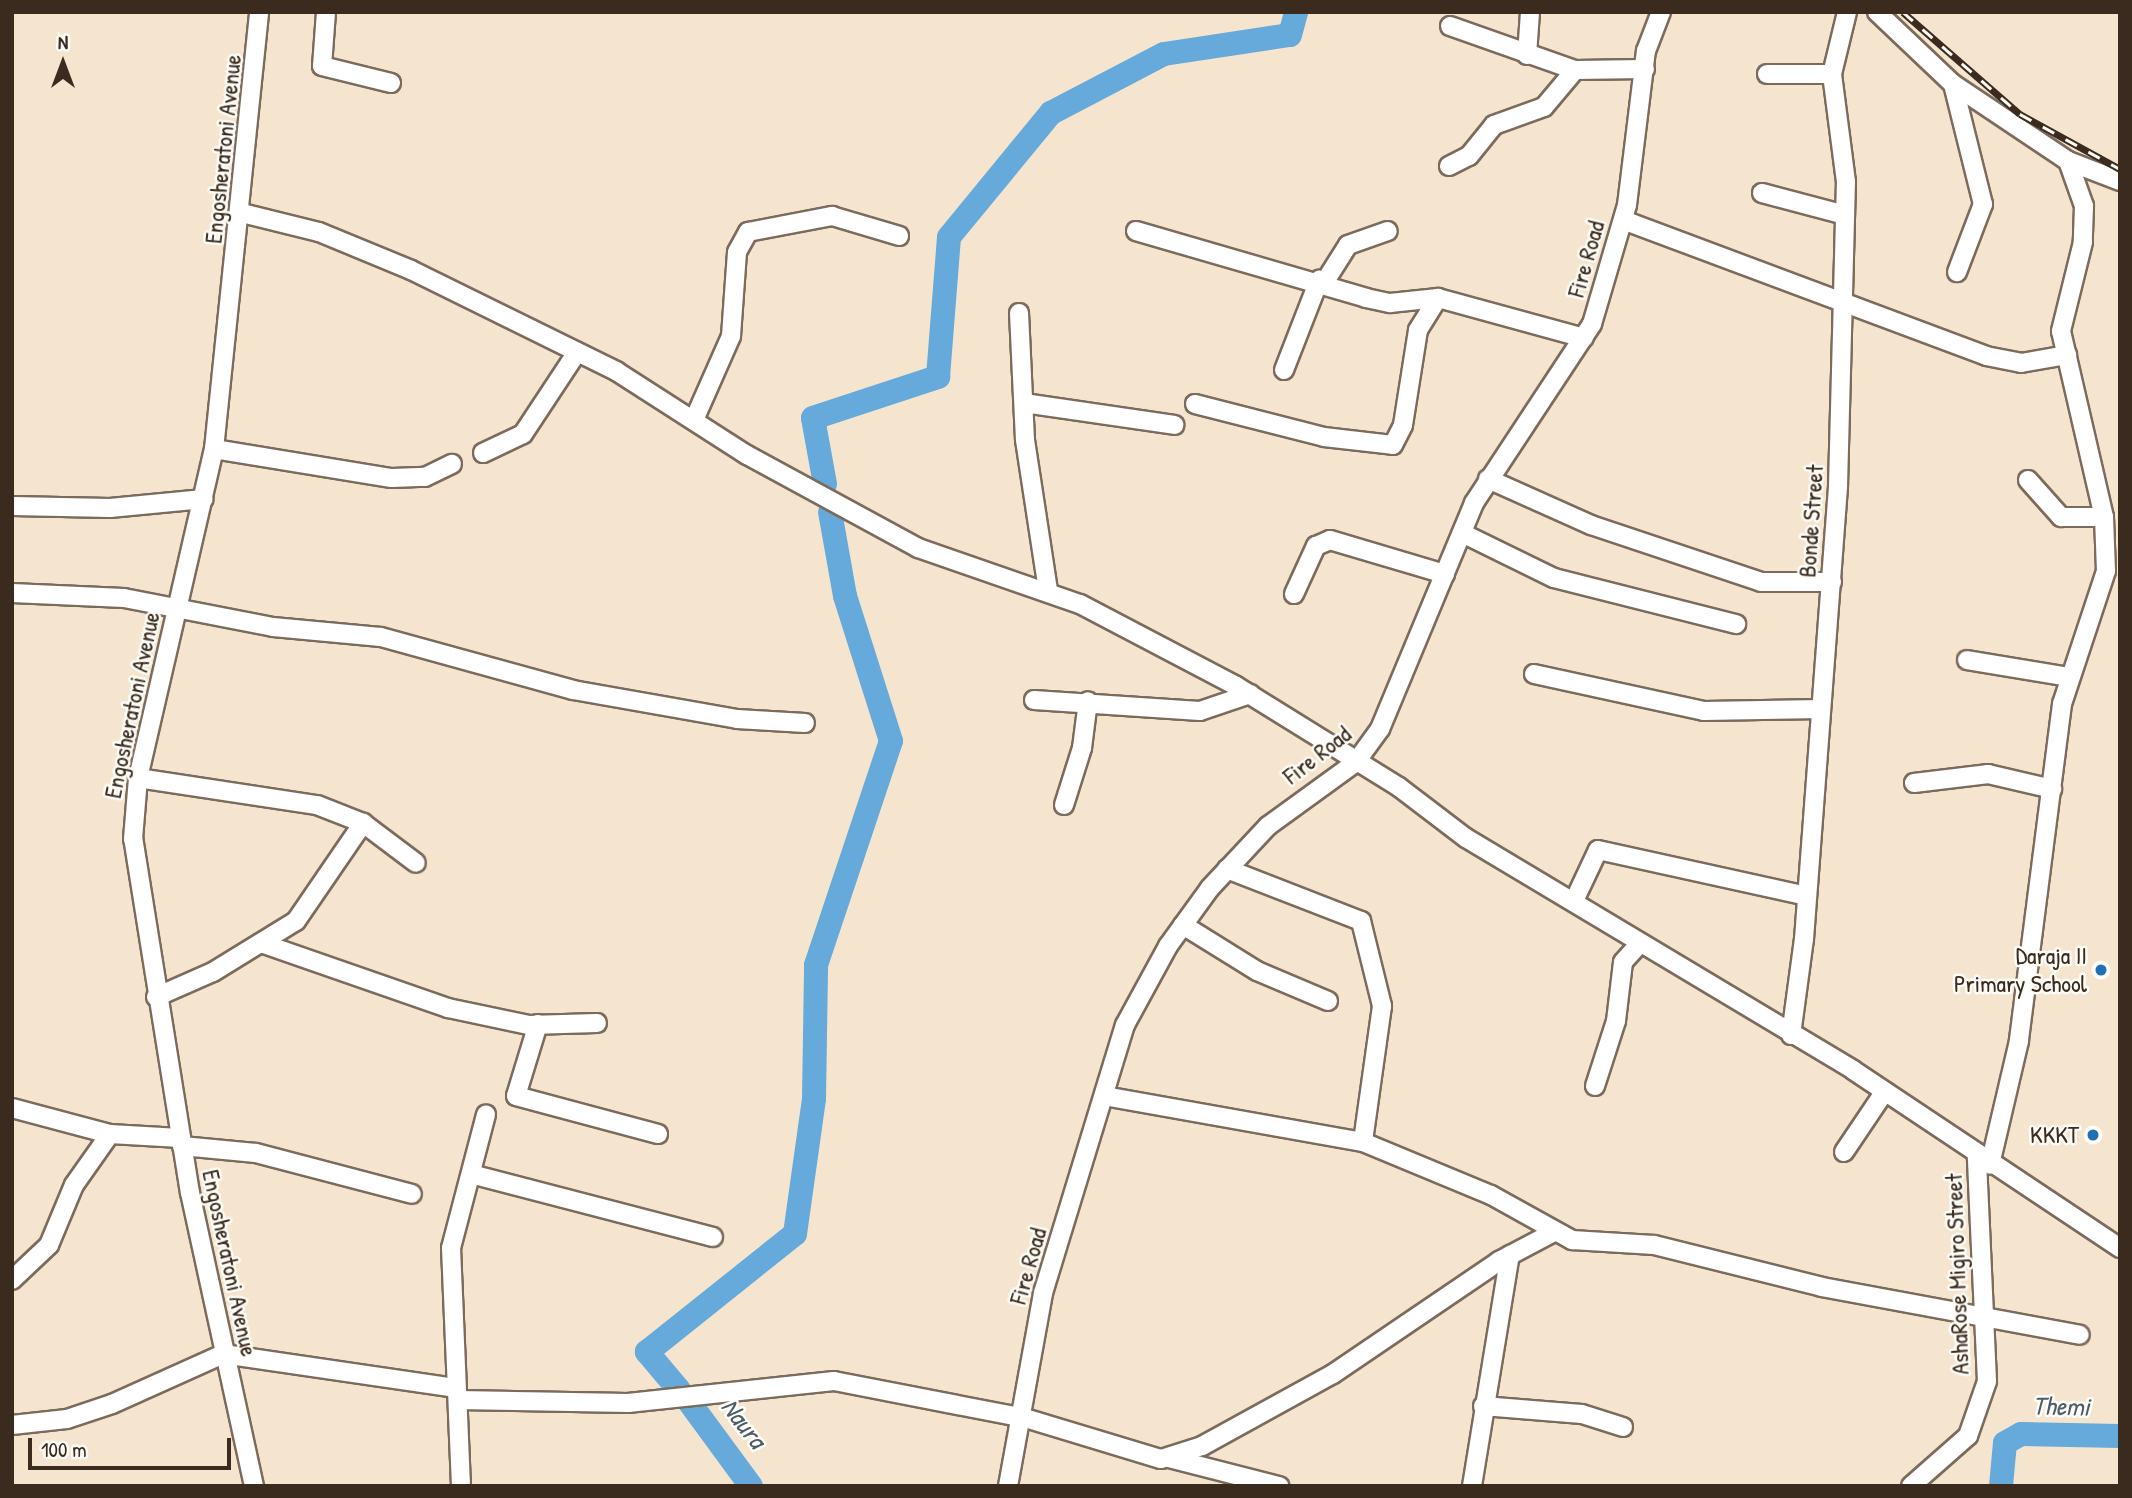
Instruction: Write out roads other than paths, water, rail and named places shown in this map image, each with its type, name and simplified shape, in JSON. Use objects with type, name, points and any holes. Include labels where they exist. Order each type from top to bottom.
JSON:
[{"type":"street","name":"Engosheratoni Avenue","points":[[254,1486],[223,1354],[181,1142],[133,859],[138,778],[214,449],[242,213],[259,12]]},
{"type":"street","points":[[326,12],[322,66],[391,83]]},
{"type":"street","points":[[1527,55],[1530,12]]},
{"type":"street","name":"Fire Road","points":[[1008,1486],[1025,1418],[1043,1293],[1128,1017],[1183,925],[1227,869],[1291,807],[1356,762],[1389,711],[1462,533],[1488,479],[1584,338],[1623,220],[1645,69],[1661,12]]},
{"type":"street","name":"Bonde Street","points":[[1791,1035],[1807,896],[1832,583],[1844,306],[1845,215],[1832,74],[1847,12]]},
{"type":"street","points":[[1877,12],[1953,84],[2068,161],[2119,178]]},
{"type":"street","points":[[1450,26],[1574,70],[1645,69]]},
{"type":"street","points":[[1449,166],[1469,156],[1494,125],[1544,107],[1574,70]]},
{"type":"street","points":[[1767,74],[1832,74]]},
{"type":"street","points":[[1953,84],[1983,204],[1957,272]]},
{"type":"street","name":"AshaRose Migiro Street","points":[[1911,1486],[1974,1425],[1987,1381],[1983,1161],[2019,1041],[2068,677],[2104,588],[2104,517],[2067,355],[2062,317],[2085,223],[2081,190],[2068,161]]},
{"type":"street","points":[[1762,193],[1845,215]]},
{"type":"street","points":[[242,213],[359,247],[577,352],[918,548],[1048,591],[1251,694],[1466,838],[1885,1091],[1983,1161],[2120,1248]]},
{"type":"street","points":[[694,420],[731,336],[737,251],[748,232],[832,216],[899,236]]},
{"type":"street","points":[[1623,220],[1844,306],[2007,361],[2067,355]]},
{"type":"street","points":[[1136,231],[1321,281],[1390,303],[1438,298],[1584,338]]},
{"type":"street","points":[[1284,370],[1321,281],[1348,245],[1388,231]]},
{"type":"street","points":[[1195,404],[1332,438],[1393,445],[1403,425],[1419,330],[1438,298]]},
{"type":"street","points":[[1019,313],[1024,403],[1048,591]]},
{"type":"street","points":[[483,453],[523,434],[577,352]]},
{"type":"street","points":[[1024,403],[1174,425]]},
{"type":"street","points":[[214,449],[392,478],[425,477],[452,464]]},
{"type":"street","points":[[1488,479],[1591,525],[1761,583],[1832,583]]},
{"type":"street","points":[[2028,480],[2061,517],[2104,517]]},
{"type":"street","points":[[12,506],[147,506],[204,499]]},
{"type":"street","points":[[1462,533],[1554,578],[1736,624]]},
{"type":"street","points":[[1294,594],[1316,546],[1330,540],[1445,574]]},
{"type":"street","points":[[12,593],[179,606],[273,627],[402,641],[586,693],[737,719],[805,723]]},
{"type":"street","points":[[1967,660],[2068,677]]},
{"type":"street","points":[[1534,674],[1704,711],[1821,709]]},
{"type":"street","points":[[1034,700],[1088,701],[1200,711],[1251,694]]},
{"type":"street","points":[[1064,805],[1088,701]]},
{"type":"street","points":[[1914,783],[1988,774],[2052,789]]},
{"type":"street","points":[[138,778],[291,797],[363,824],[415,863]]},
{"type":"street","points":[[156,997],[261,943],[307,911],[363,824]]},
{"type":"street","points":[[1574,901],[1598,850],[1807,896]]},
{"type":"street","points":[[1227,869],[1360,921],[1382,1006],[1363,1142]]},
{"type":"street","points":[[1183,925],[1257,971],[1328,1001]]},
{"type":"street","points":[[261,943],[406,997],[538,1024],[597,1023]]},
{"type":"street","points":[[1595,1086],[1616,1021],[1623,962],[1639,944]]},
{"type":"street","points":[[538,1024],[516,1096],[658,1134]]},
{"type":"street","points":[[1844,1152],[1885,1091]]},
{"type":"street","points":[[1104,1096],[1363,1142],[1480,1190],[1572,1240],[1654,1245],[1822,1287],[1985,1313],[2080,1335]]},
{"type":"street","points":[[12,1108],[110,1134],[256,1153],[412,1194]]},
{"type":"street","points":[[461,1486],[451,1248],[486,1115]]},
{"type":"street","points":[[12,1280],[49,1245],[74,1185],[110,1134]]},
{"type":"street","points":[[471,1174],[713,1237]]},
{"type":"street","points":[[1169,1458],[1333,1374],[1510,1255],[1553,1232]]},
{"type":"street","points":[[1472,1486],[1483,1406],[1510,1255]]},
{"type":"street","points":[[12,1424],[67,1419],[112,1404],[223,1354],[458,1394],[628,1403],[834,1381],[1025,1418],[1139,1457],[1169,1458],[1279,1486]]},
{"type":"street","points":[[1483,1406],[1582,1415],[1623,1427]]},
{"type":"waterway","points":[[825,484],[813,418],[938,377],[949,237],[1051,113],[1164,54],[1290,35],[1296,12]]},
{"type":"waterway","points":[[679,1390],[647,1352],[795,1234],[814,1098],[816,965],[891,741],[845,596],[830,512]]},
{"type":"waterway","name":"Naura","points":[[687,1399],[751,1486]]},
{"type":"waterway","name":"Themi","points":[[2001,1486],[2005,1443],[2021,1434],[2120,1436]]},
{"type":"railway","points":[[1903,12],[2020,114],[2120,169]]},
{"type":"place","name":"Daraja II Primary School","points":[[2101,970]]},
{"type":"place","name":"KKKT","points":[[2093,1135]]}]
